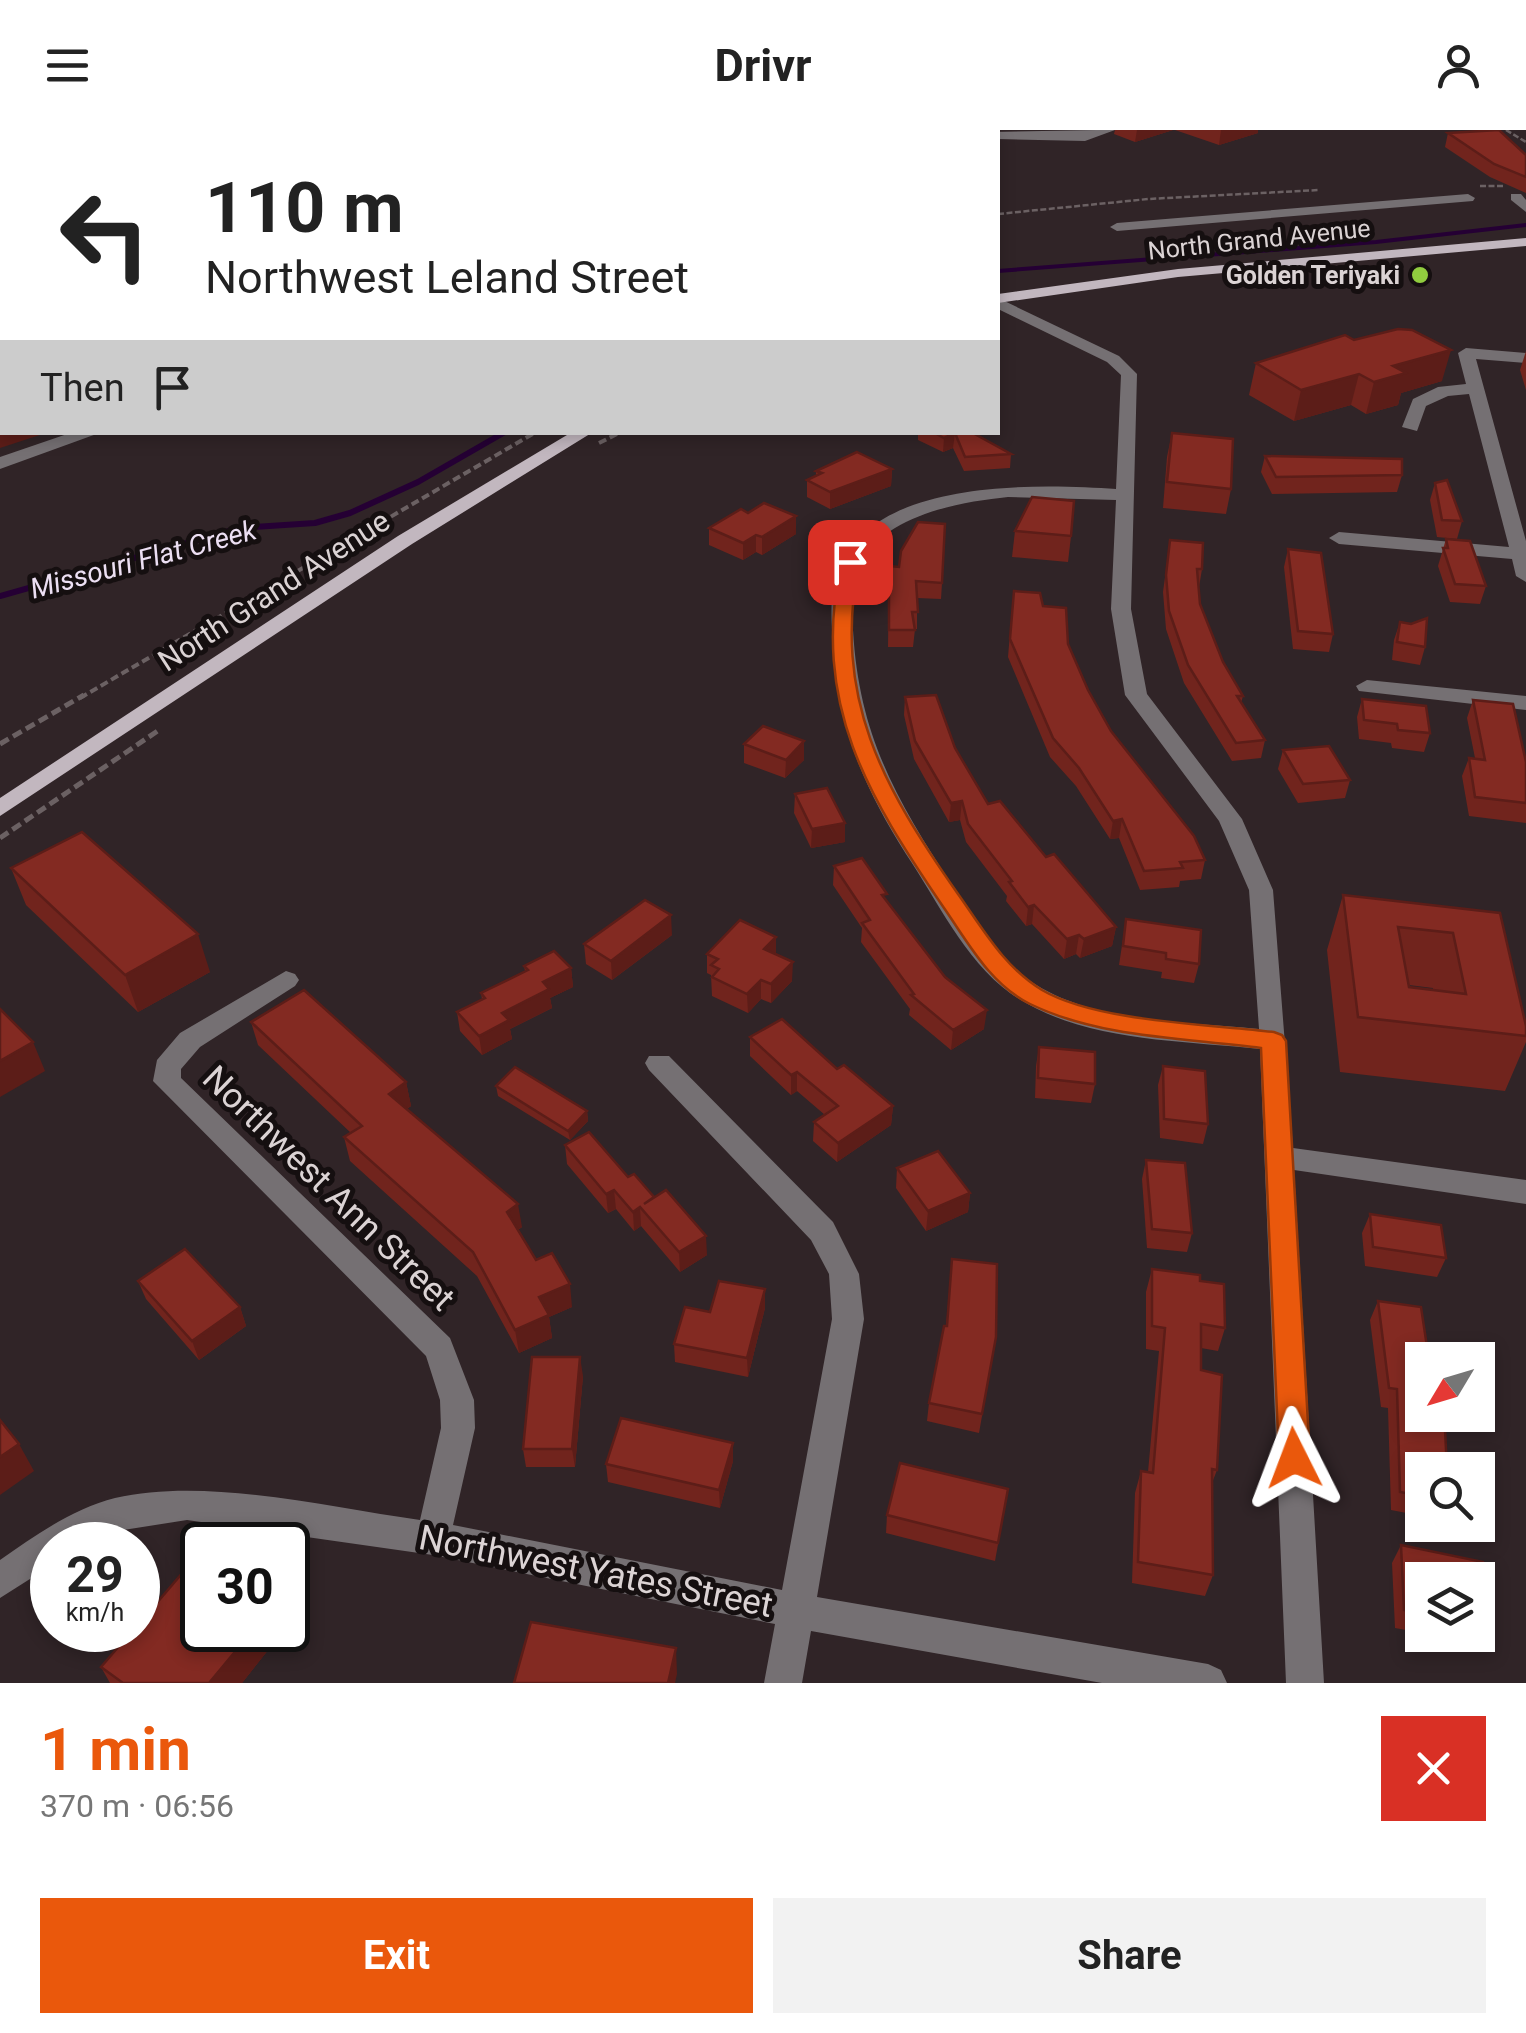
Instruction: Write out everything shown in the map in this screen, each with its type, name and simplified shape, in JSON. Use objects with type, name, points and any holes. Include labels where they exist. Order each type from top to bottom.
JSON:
[{"type":"main road","name":"North Grand Avenue","points":[[1000,301],[1178,273],[1526,242]]},
{"type":"main road","name":"North Grand Avenue","points":[[0,809],[405,540],[580,435]]},
{"type":"street","points":[[1000,135],[1085,137],[1109,130]]},
{"type":"street","points":[[1117,227],[1468,198]]},
{"type":"street","points":[[1000,302],[1113,360],[1129,374],[1132,388],[1121,610],[1136,695],[1230,819],[1261,890],[1274,1041],[1306,1683]]},
{"type":"street","points":[[1526,358],[1461,355],[1475,388],[1526,576]]},
{"type":"street","points":[[1411,427],[1419,403],[1444,391],[1475,388]]},
{"type":"street","points":[[0,464],[24,452],[84,435]]},
{"type":"street","points":[[1125,495],[1017,489],[963,496],[916,511],[875,534],[850,562],[842,599],[843,666],[854,732],[896,822],[997,968],[1034,996],[1083,1016],[1274,1041]]},
{"type":"street","points":[[1339,538],[1520,554]]},
{"type":"street","points":[[1367,686],[1526,703]]},
{"type":"street","name":"Northwest Ann Street","points":[[286,980],[190,1040],[167,1067],[167,1081],[439,1348],[457,1400],[458,1428],[433,1538]]},
{"type":"street","points":[[659,1063],[822,1231],[844,1274],[848,1319],[783,1683]]},
{"type":"street","points":[[1280,1157],[1526,1192]]},
{"type":"street","name":"Northwest Yates Street","points":[[0,1581],[54,1543],[113,1515],[188,1504],[433,1538],[798,1611],[1208,1683]]},
{"type":"path","points":[[1506,130],[1526,142]]},
{"type":"path","points":[[0,744],[531,435]]},
{"type":"building","points":[[1499,130],[1526,155],[1526,177],[1494,164],[1448,133]]},
{"type":"building","points":[[1398,329],[1412,330],[1451,350],[1393,366],[1406,373],[1374,382],[1359,374],[1301,390],[1256,363],[1345,335],[1354,340]]},
{"type":"building","points":[[1172,433],[1233,439],[1231,489],[1167,482]]},
{"type":"building","points":[[956,435],[976,435],[1011,454],[965,457]]},
{"type":"building","points":[[857,452],[892,469],[830,492],[807,480],[822,473],[816,471]]},
{"type":"building","points":[[1265,456],[1402,459],[1402,475],[1276,477]]},
{"type":"building","points":[[1447,480],[1462,521],[1442,520],[1435,483]]},
{"type":"building","points":[[1032,497],[1074,501],[1071,536],[1015,531]]},
{"type":"building","points":[[764,503],[796,516],[762,537],[756,535],[743,543],[709,528],[741,509],[748,513]]},
{"type":"building","points":[[918,522],[945,524],[942,583],[916,581],[918,612],[912,612],[915,630],[889,630],[889,566],[899,567],[901,551]]},
{"type":"building","points":[[1446,539],[1470,541],[1486,586],[1455,584],[1443,548],[1448,548]]},
{"type":"building","points":[[1170,540],[1203,543],[1202,569],[1197,569],[1200,604],[1223,662],[1243,696],[1237,696],[1265,740],[1236,743],[1188,665],[1169,611],[1166,575]]},
{"type":"building","points":[[1288,549],[1321,553],[1333,634],[1298,631]]},
{"type":"building","points":[[1014,591],[1040,593],[1043,606],[1066,608],[1068,644],[1088,690],[1111,731],[1194,836],[1205,860],[1180,862],[1183,868],[1144,871],[1122,819],[1113,821],[1079,768],[1053,738],[1010,639]]},
{"type":"building","points":[[1427,618],[1425,647],[1397,642],[1400,622],[1411,624]]},
{"type":"building","points":[[936,695],[955,748],[988,804],[1000,801],[1046,857],[1054,854],[1116,927],[1084,939],[1079,935],[1067,939],[1034,905],[1028,907],[968,824],[962,801],[951,803],[915,741],[905,697]]},
{"type":"building","points":[[1362,699],[1426,706],[1430,733],[1398,730],[1397,724],[1364,720]]},
{"type":"building","points":[[1473,700],[1513,704],[1526,762],[1526,803],[1475,797],[1469,758],[1485,760]]},
{"type":"building","points":[[763,726],[804,741],[786,760],[744,744]]},
{"type":"building","points":[[1329,746],[1350,780],[1303,784],[1283,750]]},
{"type":"building","points":[[827,788],[845,823],[812,829],[795,794]]},
{"type":"building","points":[[82,832],[198,934],[125,975],[11,868]]},
{"type":"building","points":[[862,858],[887,894],[882,895],[945,977],[987,1010],[953,1030],[911,995],[914,994],[862,923],[870,920],[834,866]]},
{"type":"building","points":[[1343,895],[1500,913],[1526,1036],[1358,1017]],"holes":[[[1398,927],[1453,933],[1466,994],[1409,987]]]},
{"type":"building","points":[[645,900],[671,915],[611,961],[584,944]]},
{"type":"building","points":[[1126,919],[1201,930],[1199,964],[1166,959],[1166,953],[1123,946]]},
{"type":"building","points":[[740,920],[776,937],[764,949],[793,962],[771,984],[761,980],[747,994],[712,977],[719,969],[711,965],[718,959],[707,954]]},
{"type":"building","points":[[554,951],[571,968],[543,982],[549,989],[502,1013],[509,1020],[479,1036],[457,1012],[485,998],[481,993],[528,970],[524,966]]},
{"type":"building","points":[[304,990],[406,1082],[389,1094],[518,1204],[507,1212],[536,1260],[552,1253],[570,1284],[539,1297],[549,1315],[515,1330],[473,1252],[344,1137],[362,1126],[251,1022]]},
{"type":"building","points":[[0,1009],[33,1042],[0,1061]]},
{"type":"building","points":[[782,1019],[837,1069],[844,1065],[893,1106],[838,1143],[814,1122],[838,1106],[797,1072],[791,1075],[750,1037]]},
{"type":"building","points":[[1039,1047],[1095,1052],[1095,1084],[1038,1078]]},
{"type":"building","points":[[1163,1066],[1205,1071],[1208,1124],[1164,1119]]},
{"type":"building","points":[[515,1067],[587,1111],[568,1131],[496,1086]]},
{"type":"building","points":[[589,1132],[628,1177],[634,1174],[654,1197],[644,1204],[666,1190],[706,1236],[679,1252],[640,1207],[633,1212],[614,1190],[606,1194],[565,1145]]},
{"type":"building","points":[[938,1151],[970,1193],[928,1211],[897,1168]]},
{"type":"building","points":[[1146,1160],[1185,1163],[1192,1233],[1152,1229]]},
{"type":"building","points":[[1370,1214],[1441,1225],[1446,1258],[1373,1247]]},
{"type":"building","points":[[185,1249],[240,1307],[192,1341],[138,1281]]},
{"type":"building","points":[[952,1259],[997,1264],[996,1337],[982,1414],[929,1403],[947,1326]]},
{"type":"building","points":[[1152,1269],[1200,1275],[1200,1281],[1224,1284],[1225,1328],[1201,1324],[1201,1370],[1222,1375],[1217,1470],[1212,1469],[1213,1575],[1138,1562],[1141,1471],[1153,1473],[1165,1328],[1152,1326]]},
{"type":"building","points":[[719,1281],[765,1289],[747,1358],[674,1344],[685,1307],[710,1312]]},
{"type":"building","points":[[1378,1301],[1421,1307],[1426,1342],[1405,1342],[1405,1432],[1445,1432],[1446,1452],[1405,1452],[1405,1493],[1400,1492],[1397,1389],[1389,1388]]},
{"type":"building","points":[[532,1357],[580,1357],[572,1449],[523,1449]]},
{"type":"building","points":[[621,1418],[733,1443],[719,1490],[606,1464]]},
{"type":"building","points":[[0,1420],[19,1444],[0,1457]]},
{"type":"building","points":[[900,1463],[1008,1489],[998,1543],[887,1515]]},
{"type":"building","points":[[1401,1545],[1483,1562],[1405,1562],[1404,1610]]},
{"type":"building","points":[[180,1576],[180,1652],[235,1652],[209,1683],[123,1683],[101,1667],[114,1652],[160,1652],[160,1599]]},
{"type":"building","points":[[531,1622],[676,1648],[668,1683],[514,1683]]},
{"type":"waterway","name":"Missouri Flat Creek","points":[[1000,271],[1376,242],[1526,225]]},
{"type":"waterway","name":"Missouri Flat Creek","points":[[0,596],[240,528],[315,523],[350,513],[418,482],[500,435]]},
{"type":"place","name":"Golden Teriyaki","points":[[1420,275]]},
{"type":"route","points":[[850,562],[842,599],[843,666],[854,732],[896,822],[997,968],[1034,996],[1083,1016],[1274,1041],[1294,1458]]}]
